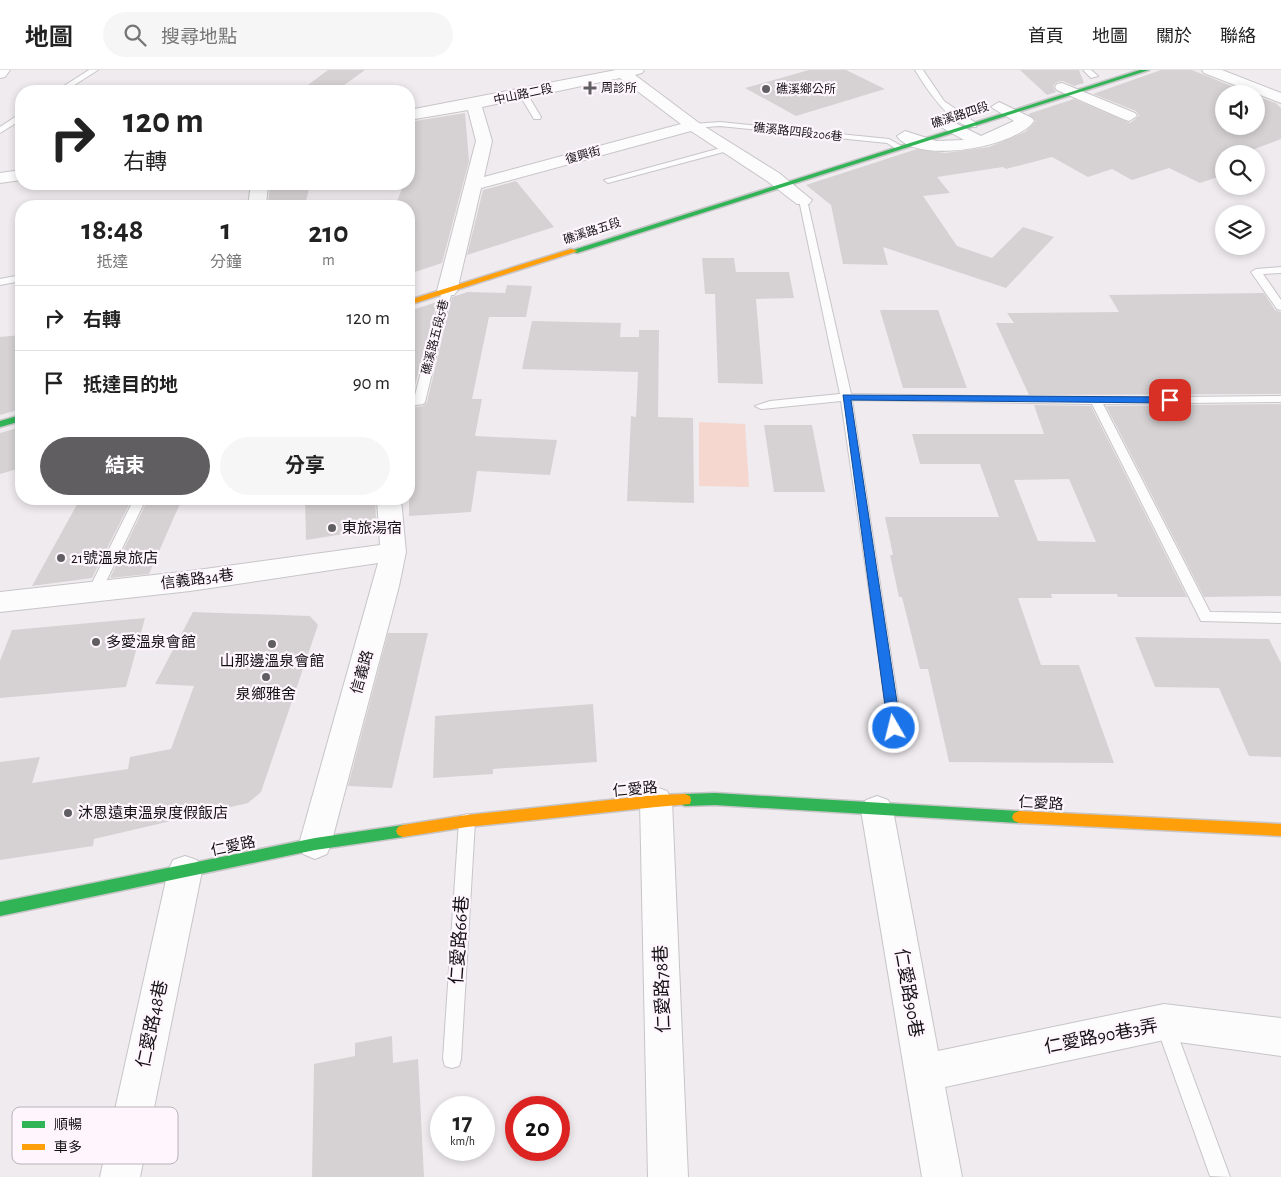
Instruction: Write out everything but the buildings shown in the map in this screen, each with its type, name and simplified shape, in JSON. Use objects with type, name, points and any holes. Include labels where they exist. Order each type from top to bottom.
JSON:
[{"type":"main road","name":"礁溪路四段","points":[[1069,90],[1091,73],[1114,70]]},
{"type":"main road","name":"礁溪路四段","points":[[778,181],[955,124],[1069,90],[1146,70]]},
{"type":"main road","name":"礁溪路四段","points":[[955,124],[973,125],[1005,110]]},
{"type":"main road","name":"礁溪路五段","points":[[415,300],[449,285],[778,181]]},
{"type":"main road","name":"礁溪路五段","points":[[415,291],[449,285]]},
{"type":"main road","points":[[0,424],[15,420]]},
{"type":"main road","name":"仁愛路","points":[[0,909],[315,844],[466,821],[656,801],[715,798],[877,810],[1281,830]]},
{"type":"street","points":[[0,74],[2,70]]},
{"type":"street","points":[[1209,70],[1281,98]]},
{"type":"street","points":[[630,72],[693,126],[778,181],[803,200]]},
{"type":"street","name":"中山路二段","points":[[415,114],[474,104],[630,72]]},
{"type":"street","points":[[1069,90],[1128,116]]},
{"type":"street","points":[[449,285],[484,142],[474,104]]},
{"type":"street","points":[[903,142],[928,146],[955,146],[980,142],[1000,136],[1026,121],[1005,110]]},
{"type":"street","points":[[955,124],[980,142]]},
{"type":"street","name":"復興街","points":[[474,185],[693,126]]},
{"type":"street","points":[[1,179],[15,176]]},
{"type":"street","name":"信義路","points":[[315,844],[386,586],[392,552],[388,505]]},
{"type":"street","name":"信義路34巷","points":[[0,602],[190,581],[392,552]]},
{"type":"street","name":"仁愛路78巷","points":[[656,801],[668,1177]]},
{"type":"street","name":"仁愛路90巷","points":[[877,810],[942,1177]]},
{"type":"street","name":"仁愛路48巷","points":[[135,1107],[184,872]]},
{"type":"street","name":"仁愛路90巷3弄","points":[[923,1073],[1164,1022],[1281,1037]]},
{"type":"street","name":"仁愛路48巷","points":[[120,1177],[123,1164]]},
{"type":"lane","points":[[70,85],[94,70]]},
{"type":"lane","points":[[919,70],[955,124]]},
{"type":"lane","points":[[523,94],[537,117]]},
{"type":"lane","points":[[0,131],[15,121]]},
{"type":"lane","name":"礁溪路四段206巷","points":[[693,126],[720,124],[903,142]]},
{"type":"lane","points":[[608,180],[728,148]]},
{"type":"lane","points":[[803,200],[846,397],[894,728]]},
{"type":"lane","points":[[1281,270],[1256,272],[1281,307]]},
{"type":"lane","points":[[0,282],[15,279]]},
{"type":"lane","name":"礁溪路五段5巷","points":[[415,403],[419,402],[449,285]]},
{"type":"lane","points":[[761,406],[846,397],[1096,401],[1281,399]]},
{"type":"lane","points":[[1096,401],[1206,617],[1281,618]]},
{"type":"lane","points":[[95,591],[137,505]]},
{"type":"lane","name":"仁愛路66巷","points":[[452,1059],[466,821]]},
{"type":"lane","points":[[1164,1022],[1220,1176]]},
{"type":"shaded area","points":[[699,422],[745,424],[749,487],[699,486]]},
{"type":"traffic: fast","points":[[574,251],[1146,70]]},
{"type":"traffic: fast","points":[[0,424],[15,420]]},
{"type":"traffic: fast","points":[[685,800],[715,799],[1019,817]]},
{"type":"traffic: fast","points":[[0,909],[315,844],[403,831]]},
{"type":"traffic: slow","points":[[415,301],[574,251]]},
{"type":"traffic: slow","points":[[403,831],[467,821],[656,801],[685,800]]},
{"type":"traffic: slow","points":[[1019,817],[1281,830]]},
{"type":"place","name":"周診所","points":[[590,88]]},
{"type":"place","name":"礁溪鄉公所","points":[[766,89]]},
{"type":"place","name":"東旅湯宿","points":[[332,528]]},
{"type":"place","name":"21號溫泉旅店","points":[[61,558]]},
{"type":"place","name":"多愛溫泉會館","points":[[96,642]]},
{"type":"place","name":"山那邊溫泉會館","points":[[272,644]]},
{"type":"place","name":"泉鄉雅舍","points":[[266,677]]},
{"type":"place","name":"沐恩遠東溫泉度假飯店","points":[[68,813]]},
{"type":"route","points":[[894,728],[846,397],[1096,401],[1170,400]]}]
